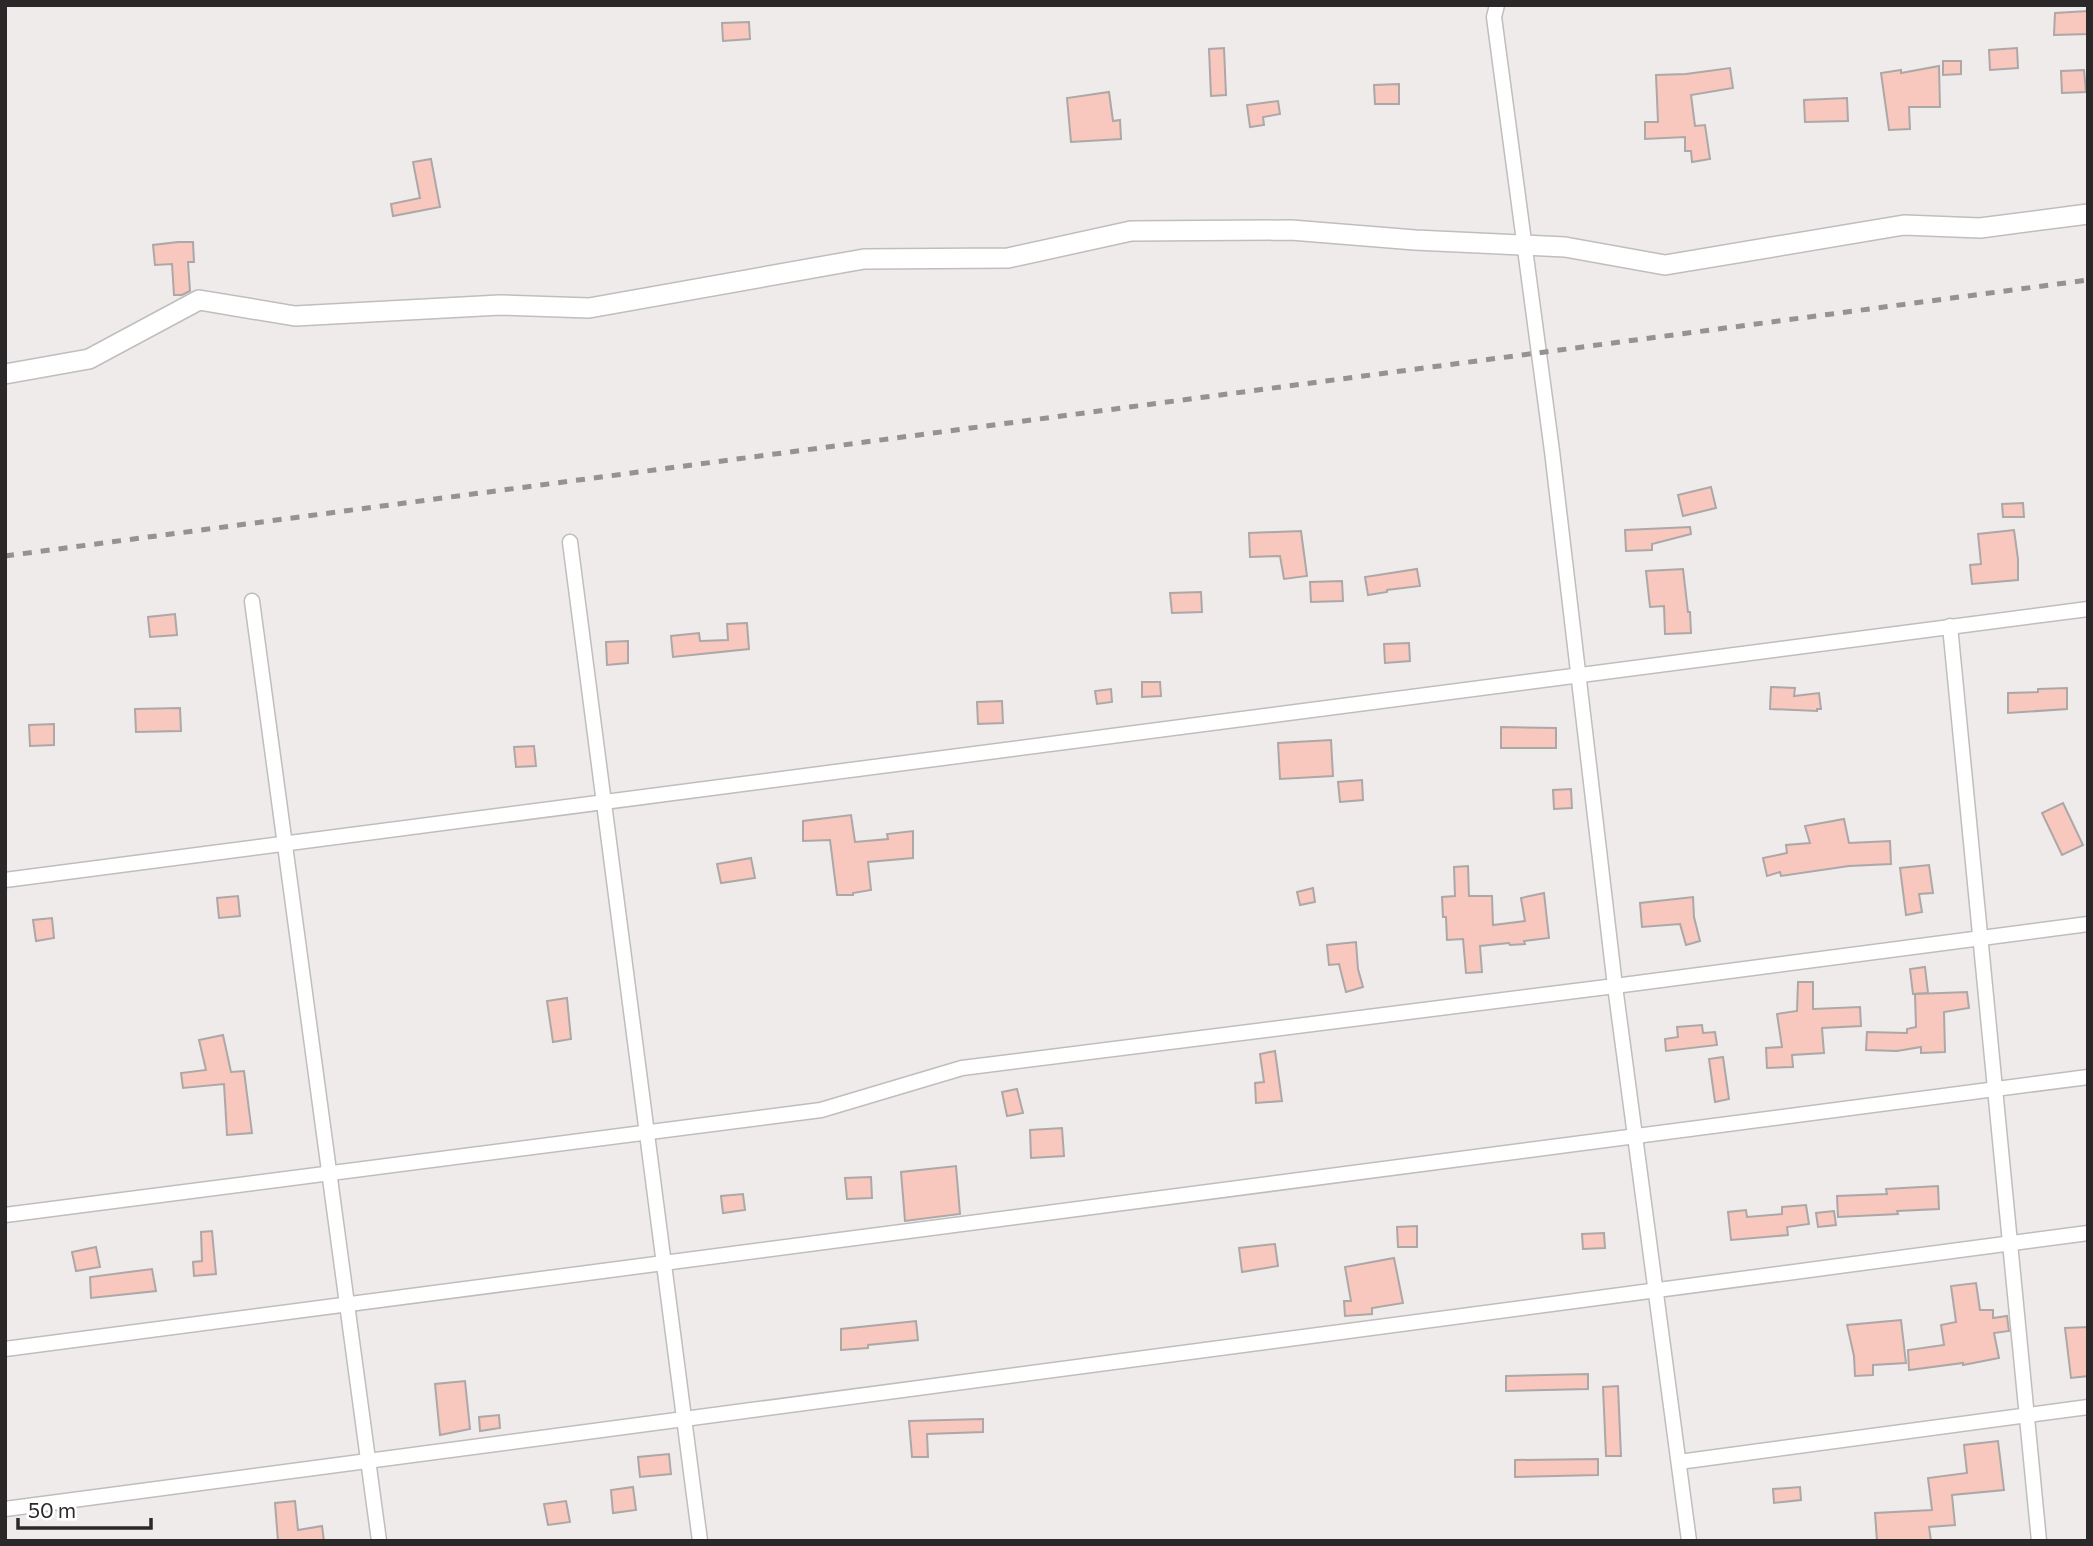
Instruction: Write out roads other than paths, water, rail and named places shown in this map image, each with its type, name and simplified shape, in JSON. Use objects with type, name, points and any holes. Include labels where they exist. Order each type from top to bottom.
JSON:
[{"type":"street","points":[[1497,5],[1494,17],[1552,451],[1615,986],[1689,1541]]},
{"type":"street","points":[[5,374],[89,359],[199,300],[295,316],[500,305],[589,308],[864,259],[1008,258],[1131,231],[1291,230],[1415,240],[1565,247],[1665,265],[1904,225],[1980,228],[2088,214]]},
{"type":"street","points":[[570,542],[700,1541]]},
{"type":"street","points":[[252,601],[379,1541]]},
{"type":"street","points":[[5,880],[2088,609]]},
{"type":"street","points":[[1950,626],[2039,1541]]},
{"type":"street","points":[[5,1215],[821,1110],[962,1068],[2088,924]]},
{"type":"street","points":[[5,1349],[2088,1077]]},
{"type":"street","points":[[5,1509],[2088,1233]]},
{"type":"street","points":[[1679,1462],[2088,1407]]},
{"type":"railway","points":[[5,556],[2088,280]]}]
